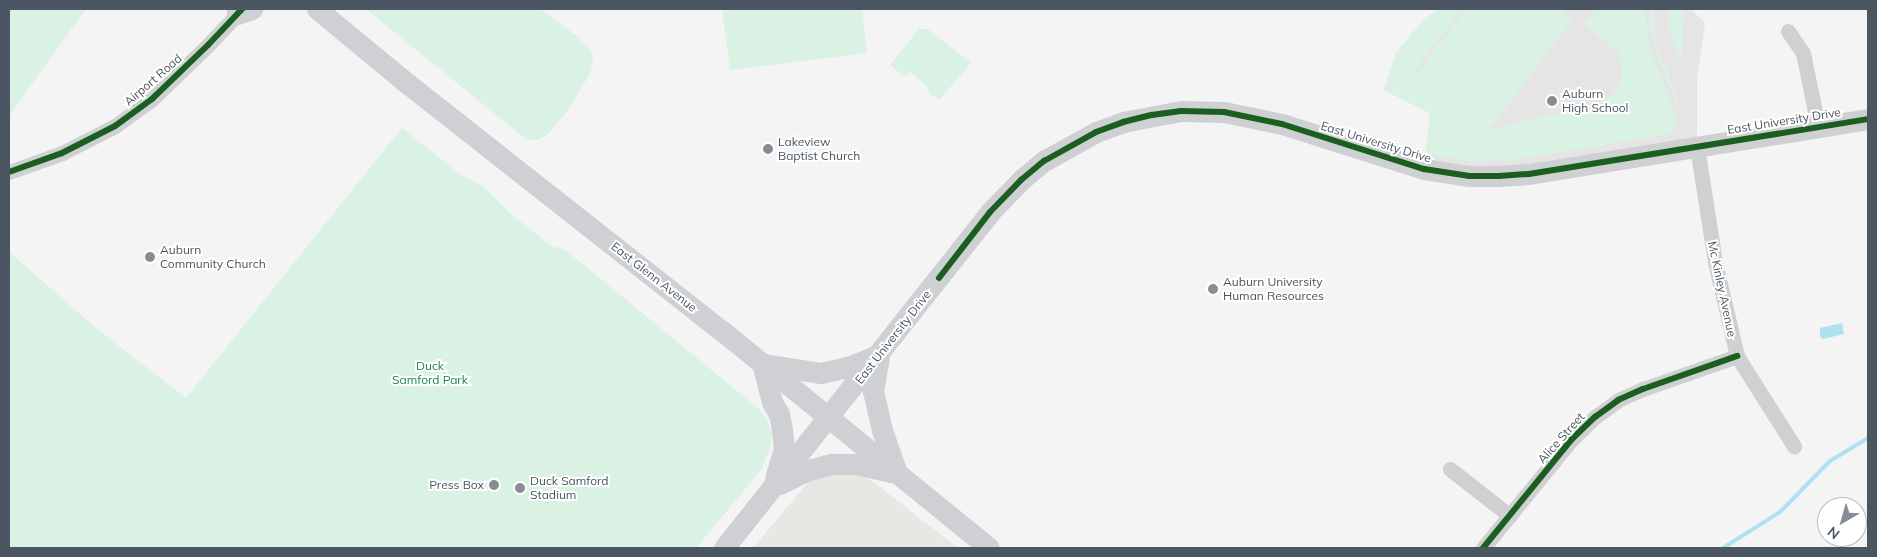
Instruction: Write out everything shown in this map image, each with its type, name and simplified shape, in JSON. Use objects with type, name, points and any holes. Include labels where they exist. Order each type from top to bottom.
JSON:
[{"type":"main road","name":"East Glenn Avenue","points":[[317,9],[408,84],[762,363],[989,548]]},
{"type":"main road","name":"East University Drive","points":[[724,548],[880,354],[990,212],[1021,180],[1064,149],[1123,122],[1181,111],[1224,112],[1282,124],[1424,169],[1469,176],[1529,174],[1868,119]]},
{"type":"main road","points":[[771,489],[784,449],[779,416],[772,402],[762,363],[821,373],[848,367],[880,354]]},
{"type":"main road","points":[[880,354],[873,391],[880,424],[897,473]]},
{"type":"main road","points":[[771,489],[805,470],[832,464],[856,464],[897,473]]},
{"type":"street","name":"Airport Road","points":[[9,172],[62,153],[115,126],[152,99],[242,10]]},
{"type":"street","points":[[1788,31],[1803,53],[1818,126]]},
{"type":"street","name":"Mc Kinley Avenue","points":[[1697,147],[1715,262],[1737,356],[1794,446]]},
{"type":"street","name":"Alice Street","points":[[1484,548],[1572,440],[1595,417],[1618,400],[1643,389],[1737,356]]},
{"type":"street","points":[[1450,468],[1510,516]]},
{"type":"shaded area","name":"Auburn High School","points":[[1441,9],[1691,9],[1705,23],[1697,79],[1697,147],[1529,174],[1424,169],[1430,113],[1384,90],[1396,53],[1426,17]]},
{"type":"shaded area","points":[[862,473],[958,548],[753,548],[810,480],[819,475]]},
{"type":"green space","points":[[9,9],[86,9],[9,116]]},
{"type":"green space","points":[[366,9],[540,9],[577,36],[590,49],[593,58],[591,72],[568,110],[550,132],[539,140],[527,140]]},
{"type":"green space","points":[[722,9],[862,9],[867,53],[730,70]]},
{"type":"green space","name":"Auburn High School","points":[[1442,9],[1462,9],[1415,70],[1417,73],[1466,9],[1559,9],[1573,19],[1490,128],[1502,128],[1541,116],[1577,114],[1598,107],[1614,93],[1621,82],[1622,64],[1618,52],[1584,24],[1596,9],[1645,9],[1651,53],[1672,104],[1677,125],[1668,134],[1514,160],[1466,161],[1426,153],[1430,113],[1384,90],[1396,53],[1426,17]]},
{"type":"green space","points":[[1649,9],[1653,9],[1657,47],[1678,100],[1677,104],[1658,59],[1650,26]]},
{"type":"green space","points":[[1670,9],[1683,9],[1682,56],[1679,58],[1668,19]]},
{"type":"green space","points":[[919,29],[928,29],[971,63],[940,99],[931,95],[925,84],[910,72],[905,77],[890,65]]},
{"type":"green space","name":"Duck Samford Park","points":[[402,128],[461,175],[483,186],[512,215],[554,248],[558,247],[568,252],[759,409],[767,420],[772,435],[770,448],[761,470],[696,548],[9,548],[9,252],[96,328],[186,398]]},
{"type":"water","points":[[1842,323],[1844,334],[1823,339],[1820,337],[1820,328]]},
{"type":"waterway","points":[[1723,548],[1780,512],[1830,461],[1868,438]]},
{"type":"cycle path","points":[[9,172],[62,153],[115,126],[152,99],[242,9]]},
{"type":"cycle path","points":[[939,278],[990,212],[1021,180],[1044,161],[1096,132],[1123,122],[1152,115],[1181,111],[1224,112],[1282,124],[1424,169],[1469,176],[1529,174],[1868,119]]},
{"type":"cycle path","points":[[1483,548],[1572,439],[1595,417],[1618,400],[1643,389],[1737,356]]},
{"type":"place","name":"Auburn High School","points":[[1552,101]]},
{"type":"place","name":"Lakeview Baptist Church","points":[[768,149]]},
{"type":"place","name":"Auburn Community Church","points":[[150,257]]},
{"type":"place","name":"Auburn University Human Resources","points":[[1213,289]]},
{"type":"place","name":"Press Box","points":[[494,485]]},
{"type":"place","name":"Duck Samford Stadium","points":[[520,488]]}]
